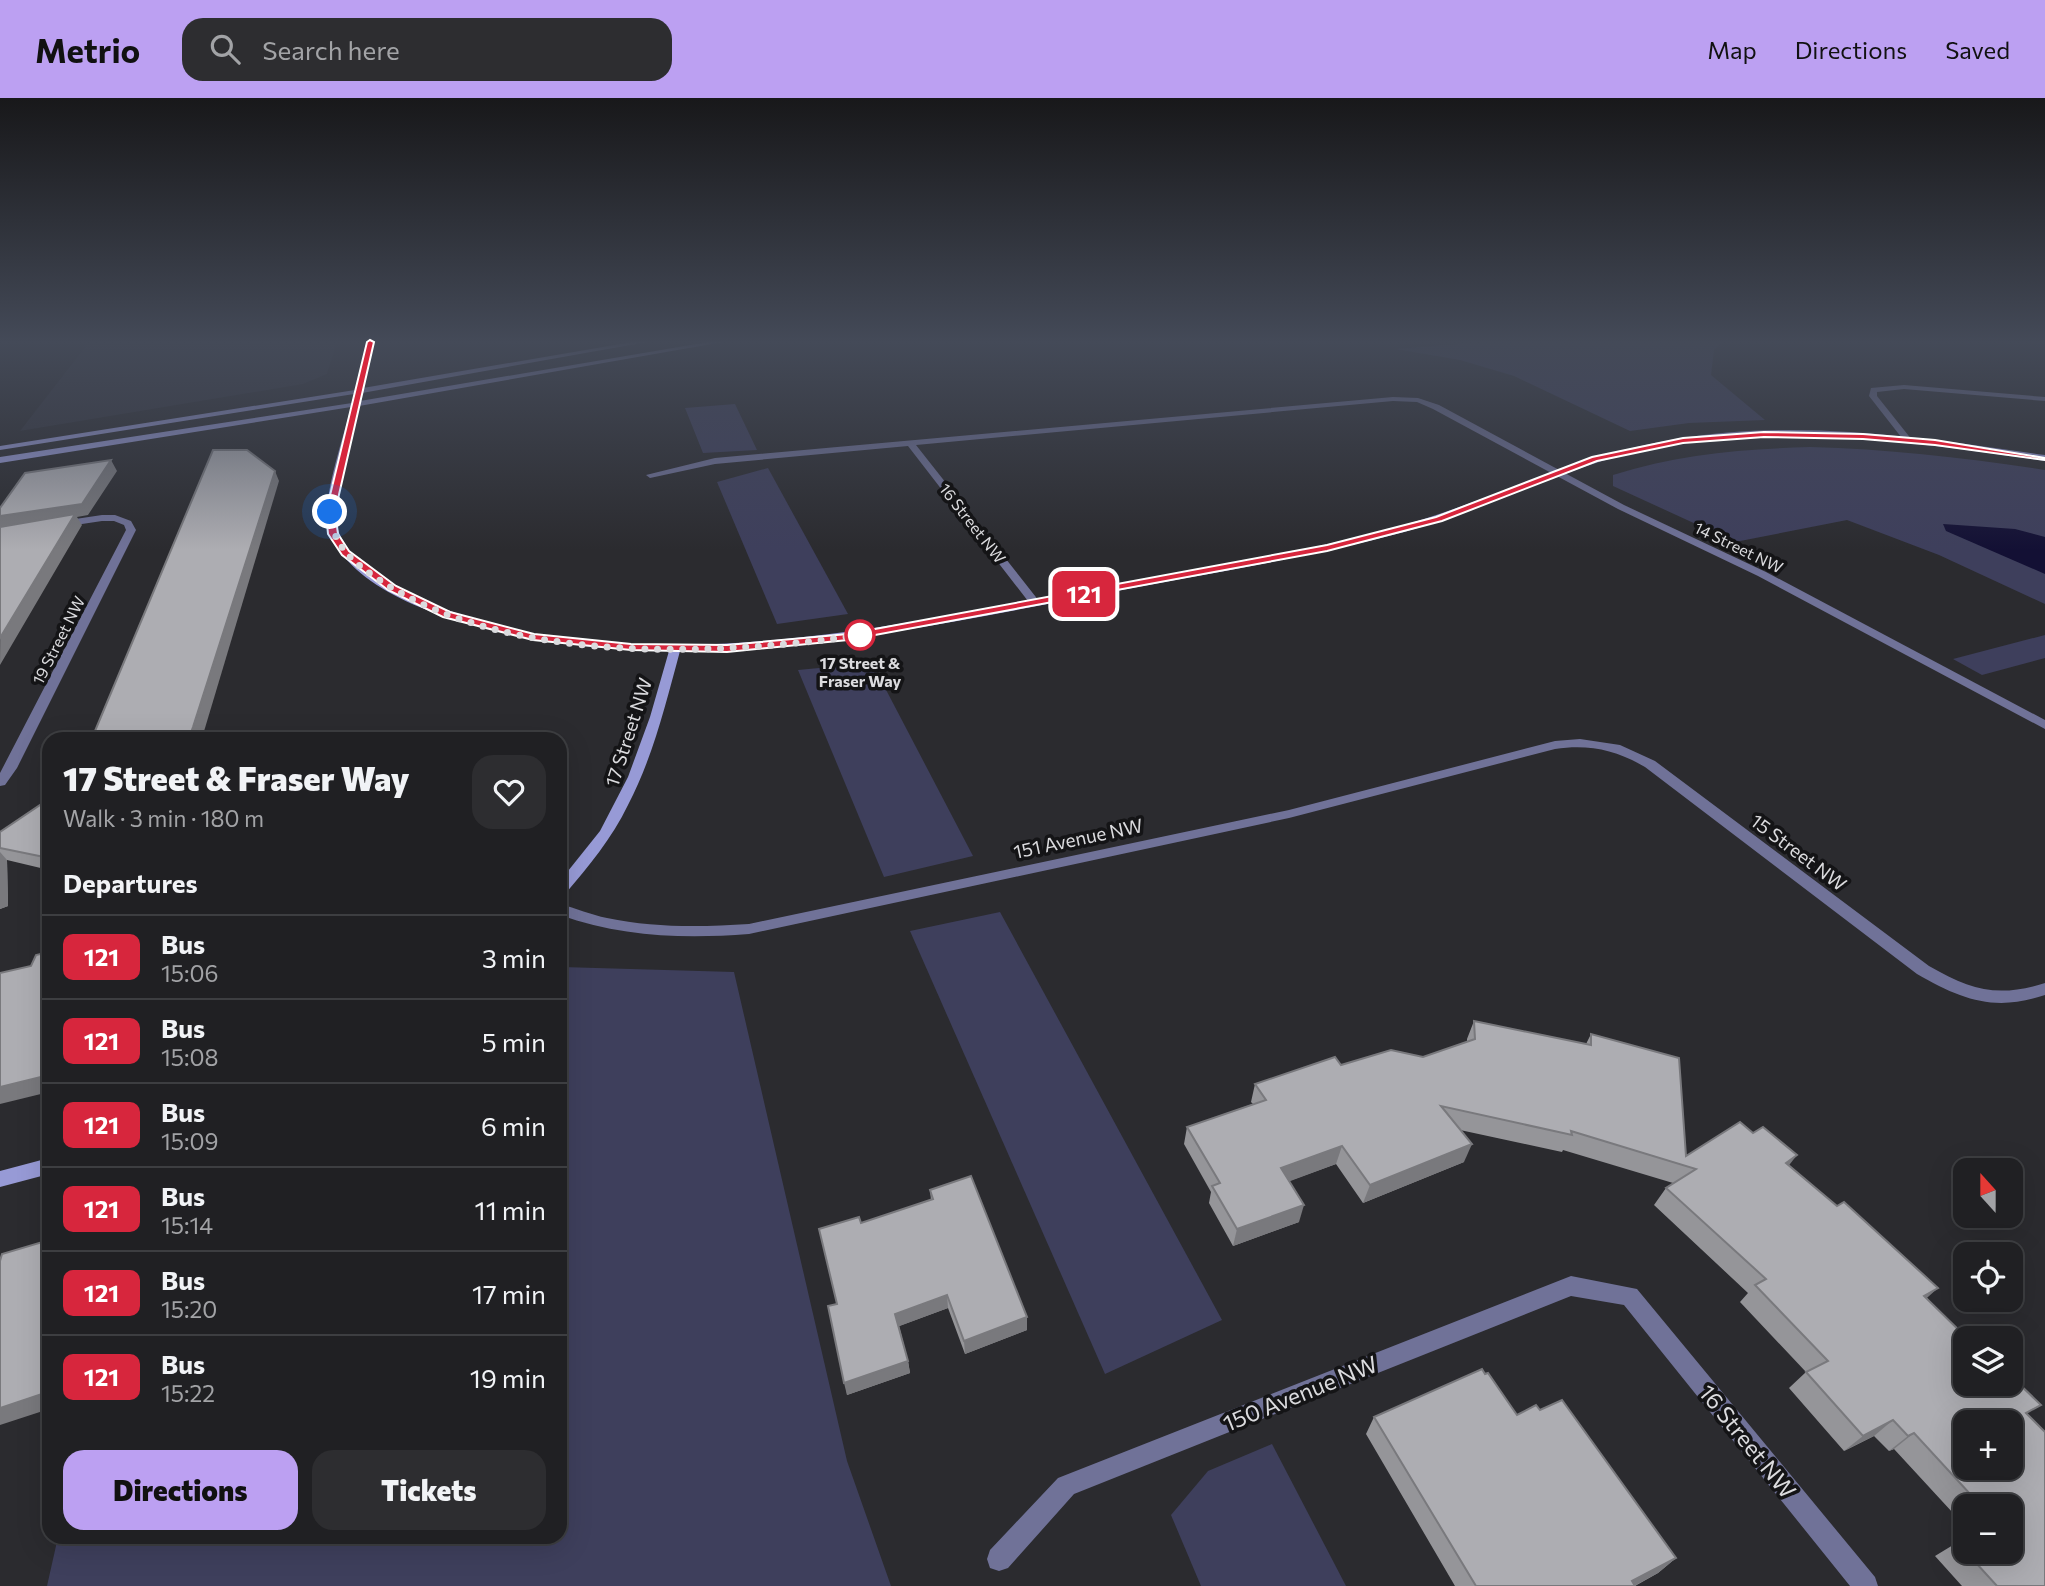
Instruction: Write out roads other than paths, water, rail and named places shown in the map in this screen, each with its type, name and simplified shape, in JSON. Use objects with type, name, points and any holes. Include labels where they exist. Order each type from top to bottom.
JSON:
[{"type":"street","points":[[0,448],[231,411]]},
{"type":"street","points":[[0,460],[309,411]]},
{"type":"street","points":[[354,411],[330,512],[337,543],[367,572],[422,604],[486,626],[570,642],[675,649],[807,643],[888,631],[1388,534],[1464,510],[1595,459],[1630,449],[1714,437],[1821,435],[1908,440],[2045,458]]},
{"type":"street","name":"14 Street NW","points":[[910,443],[1256,411]]},
{"type":"street","name":"14 Street NW","points":[[1444,411],[1650,522],[1762,574],[2045,725]]},
{"type":"street","points":[[1885,411],[1908,440]]},
{"type":"street","points":[[650,475],[715,461],[910,443]]},
{"type":"street","name":"16 Street NW","points":[[910,443],[1035,603]]},
{"type":"street","name":"19 Street NW","points":[[0,782],[11,768],[131,530],[128,523],[115,519],[49,527]]},
{"type":"street","name":"17 Street NW","points":[[567,883],[583,866],[622,809],[642,763],[675,649]]},
{"type":"street","name":"151 Avenue NW","points":[[567,912],[593,921],[632,928],[712,932],[749,929],[1289,814],[1555,746],[1601,743]]},
{"type":"street","name":"15 Street NW","points":[[1601,743],[1628,752],[1650,764],[1923,970],[1972,995],[2006,999],[2027,996],[2045,989]]},
{"type":"street","points":[[0,1179],[42,1168]]},
{"type":"street","name":"150 Avenue NW","points":[[999,1559],[1066,1486],[1571,1286],[1630,1296]]},
{"type":"street","name":"16 Street NW","points":[[1630,1296],[1866,1586]]},
{"type":"place","name":"17 Street & Fraser Way","points":[[860,635]]}]
